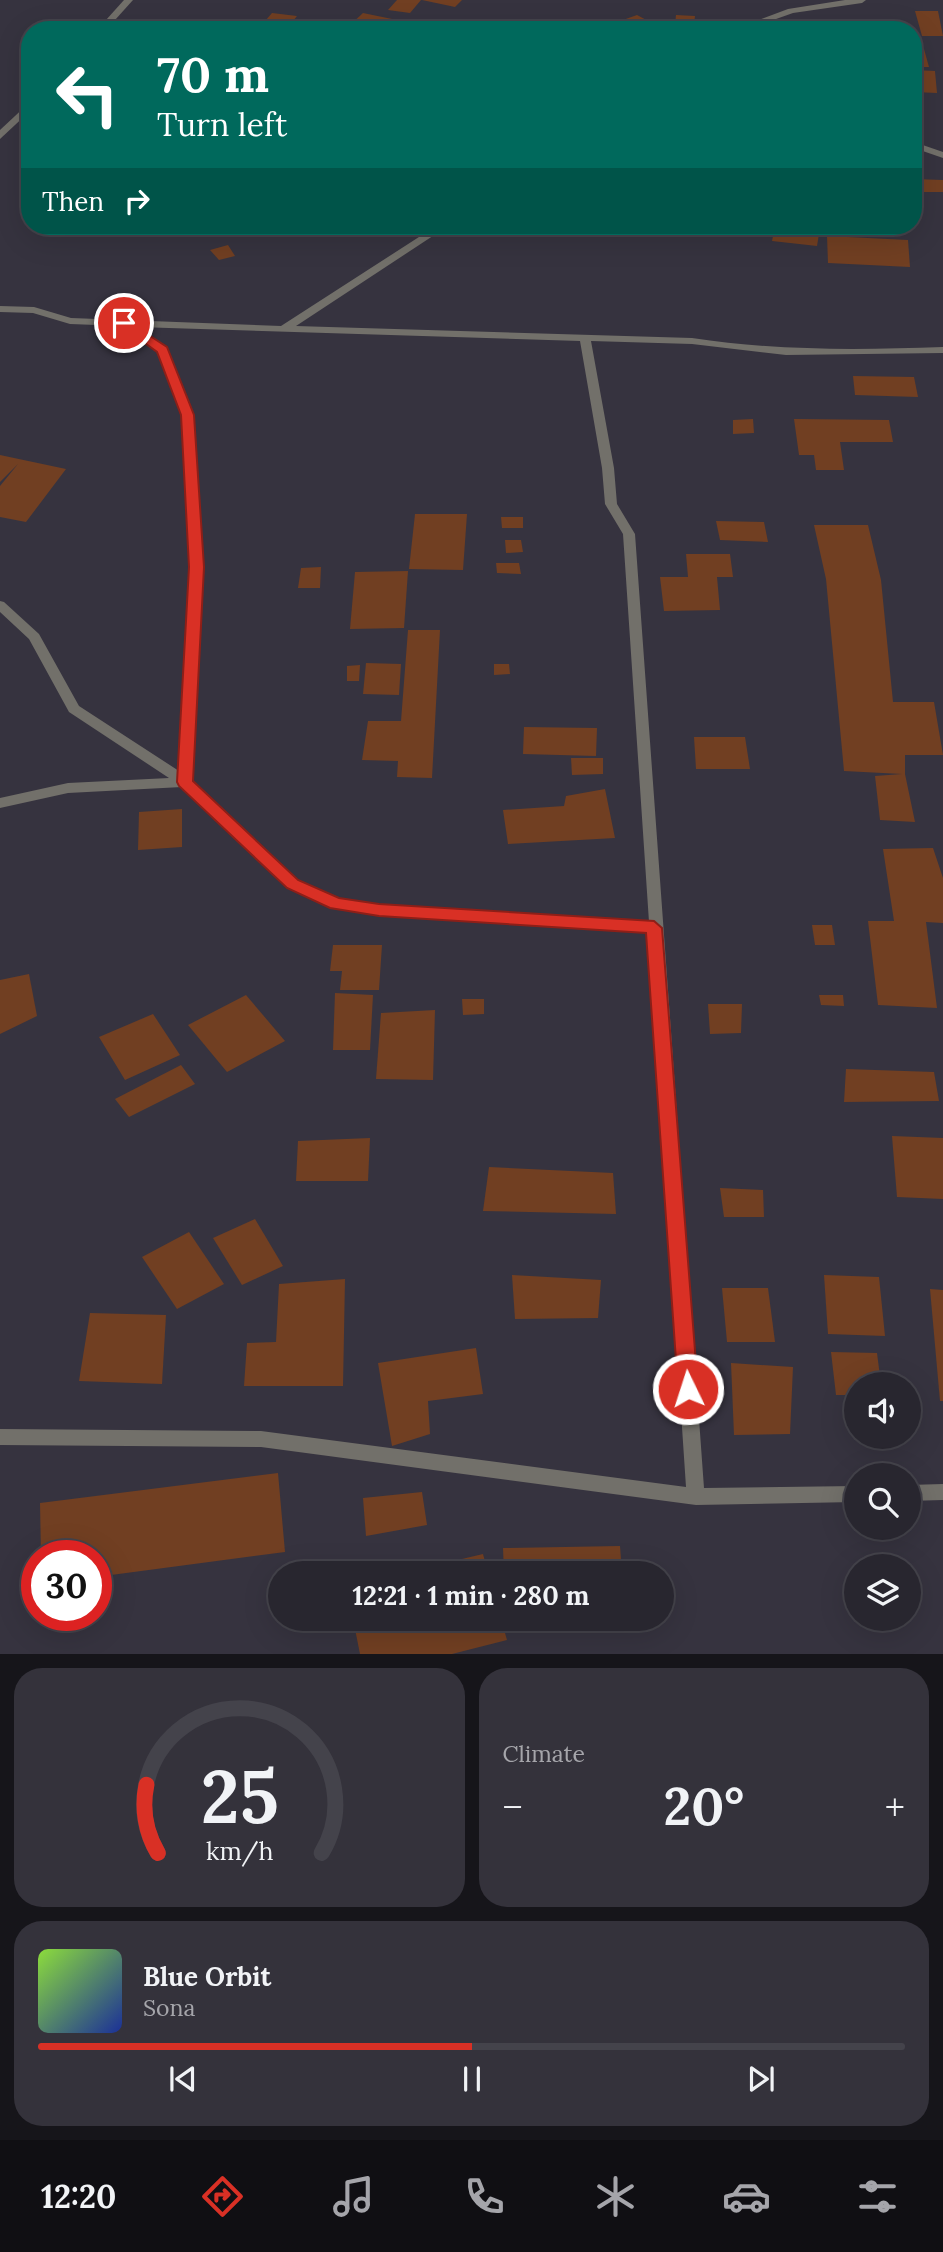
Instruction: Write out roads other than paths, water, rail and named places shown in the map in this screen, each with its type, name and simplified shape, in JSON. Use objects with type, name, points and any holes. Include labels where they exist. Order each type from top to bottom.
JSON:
[{"type":"street","points":[[109,21],[129,0]]},
{"type":"street","points":[[764,21],[792,12],[862,0]]},
{"type":"street","points":[[0,136],[21,114]]},
{"type":"street","points":[[922,148],[943,155]]},
{"type":"street","points":[[284,329],[429,235]]},
{"type":"street","points":[[0,309],[34,310],[70,321],[692,341],[811,353],[943,349]]},
{"type":"street","points":[[124,323],[162,350],[187,415],[197,567],[185,782]]},
{"type":"street","points":[[585,337],[608,468],[611,503],[629,534],[695,1497]]},
{"type":"street","points":[[0,605],[34,638],[74,709],[185,782],[293,884],[336,904],[379,910],[654,928]]},
{"type":"street","points":[[0,803],[68,788],[185,782]]},
{"type":"street","points":[[0,1437],[261,1439],[695,1497],[844,1494]]},
{"type":"street","points":[[921,1493],[943,1492]]}]
